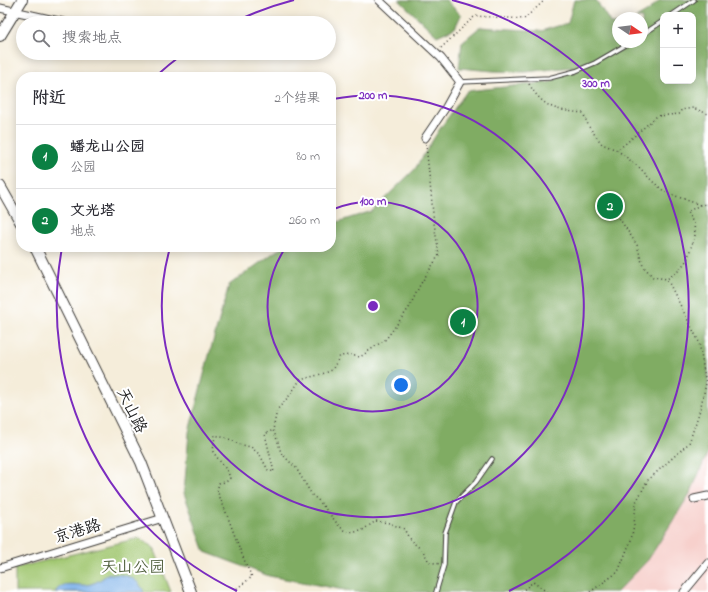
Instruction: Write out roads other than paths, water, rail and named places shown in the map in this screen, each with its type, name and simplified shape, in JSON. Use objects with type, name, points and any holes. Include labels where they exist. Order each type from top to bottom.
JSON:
[{"type":"street","points":[[0,36],[22,0]]},
{"type":"street","points":[[379,0],[435,53],[460,82],[446,107],[425,138]]},
{"type":"street","points":[[0,8],[38,16]]},
{"type":"street","points":[[0,186],[16,214]]},
{"type":"street","name":"天山路","points":[[37,252],[142,462],[191,592]]},
{"type":"street","points":[[694,499],[708,496]]},
{"type":"street","name":"京港路","points":[[0,568],[163,518]]},
{"type":"street","points":[[684,592],[708,563]]},
{"type":"lane","points":[[676,12],[694,0]]},
{"type":"lane","points":[[648,31],[660,23]]},
{"type":"lane","points":[[460,82],[549,78],[576,71],[595,63],[621,48]]},
{"type":"lane","points":[[436,592],[444,565],[445,533],[456,502],[476,482],[492,459]]},
{"type":"water","points":[[108,574],[125,575],[134,579],[138,582],[144,592],[55,592],[63,585],[86,585],[100,580]]},
{"type":"place","name":"文光塔","points":[[610,206]]},
{"type":"place","name":"蟠龙山公园","points":[[463,322]]},
{"type":"park label","name":"天山公园","points":[[133,566]]}]
